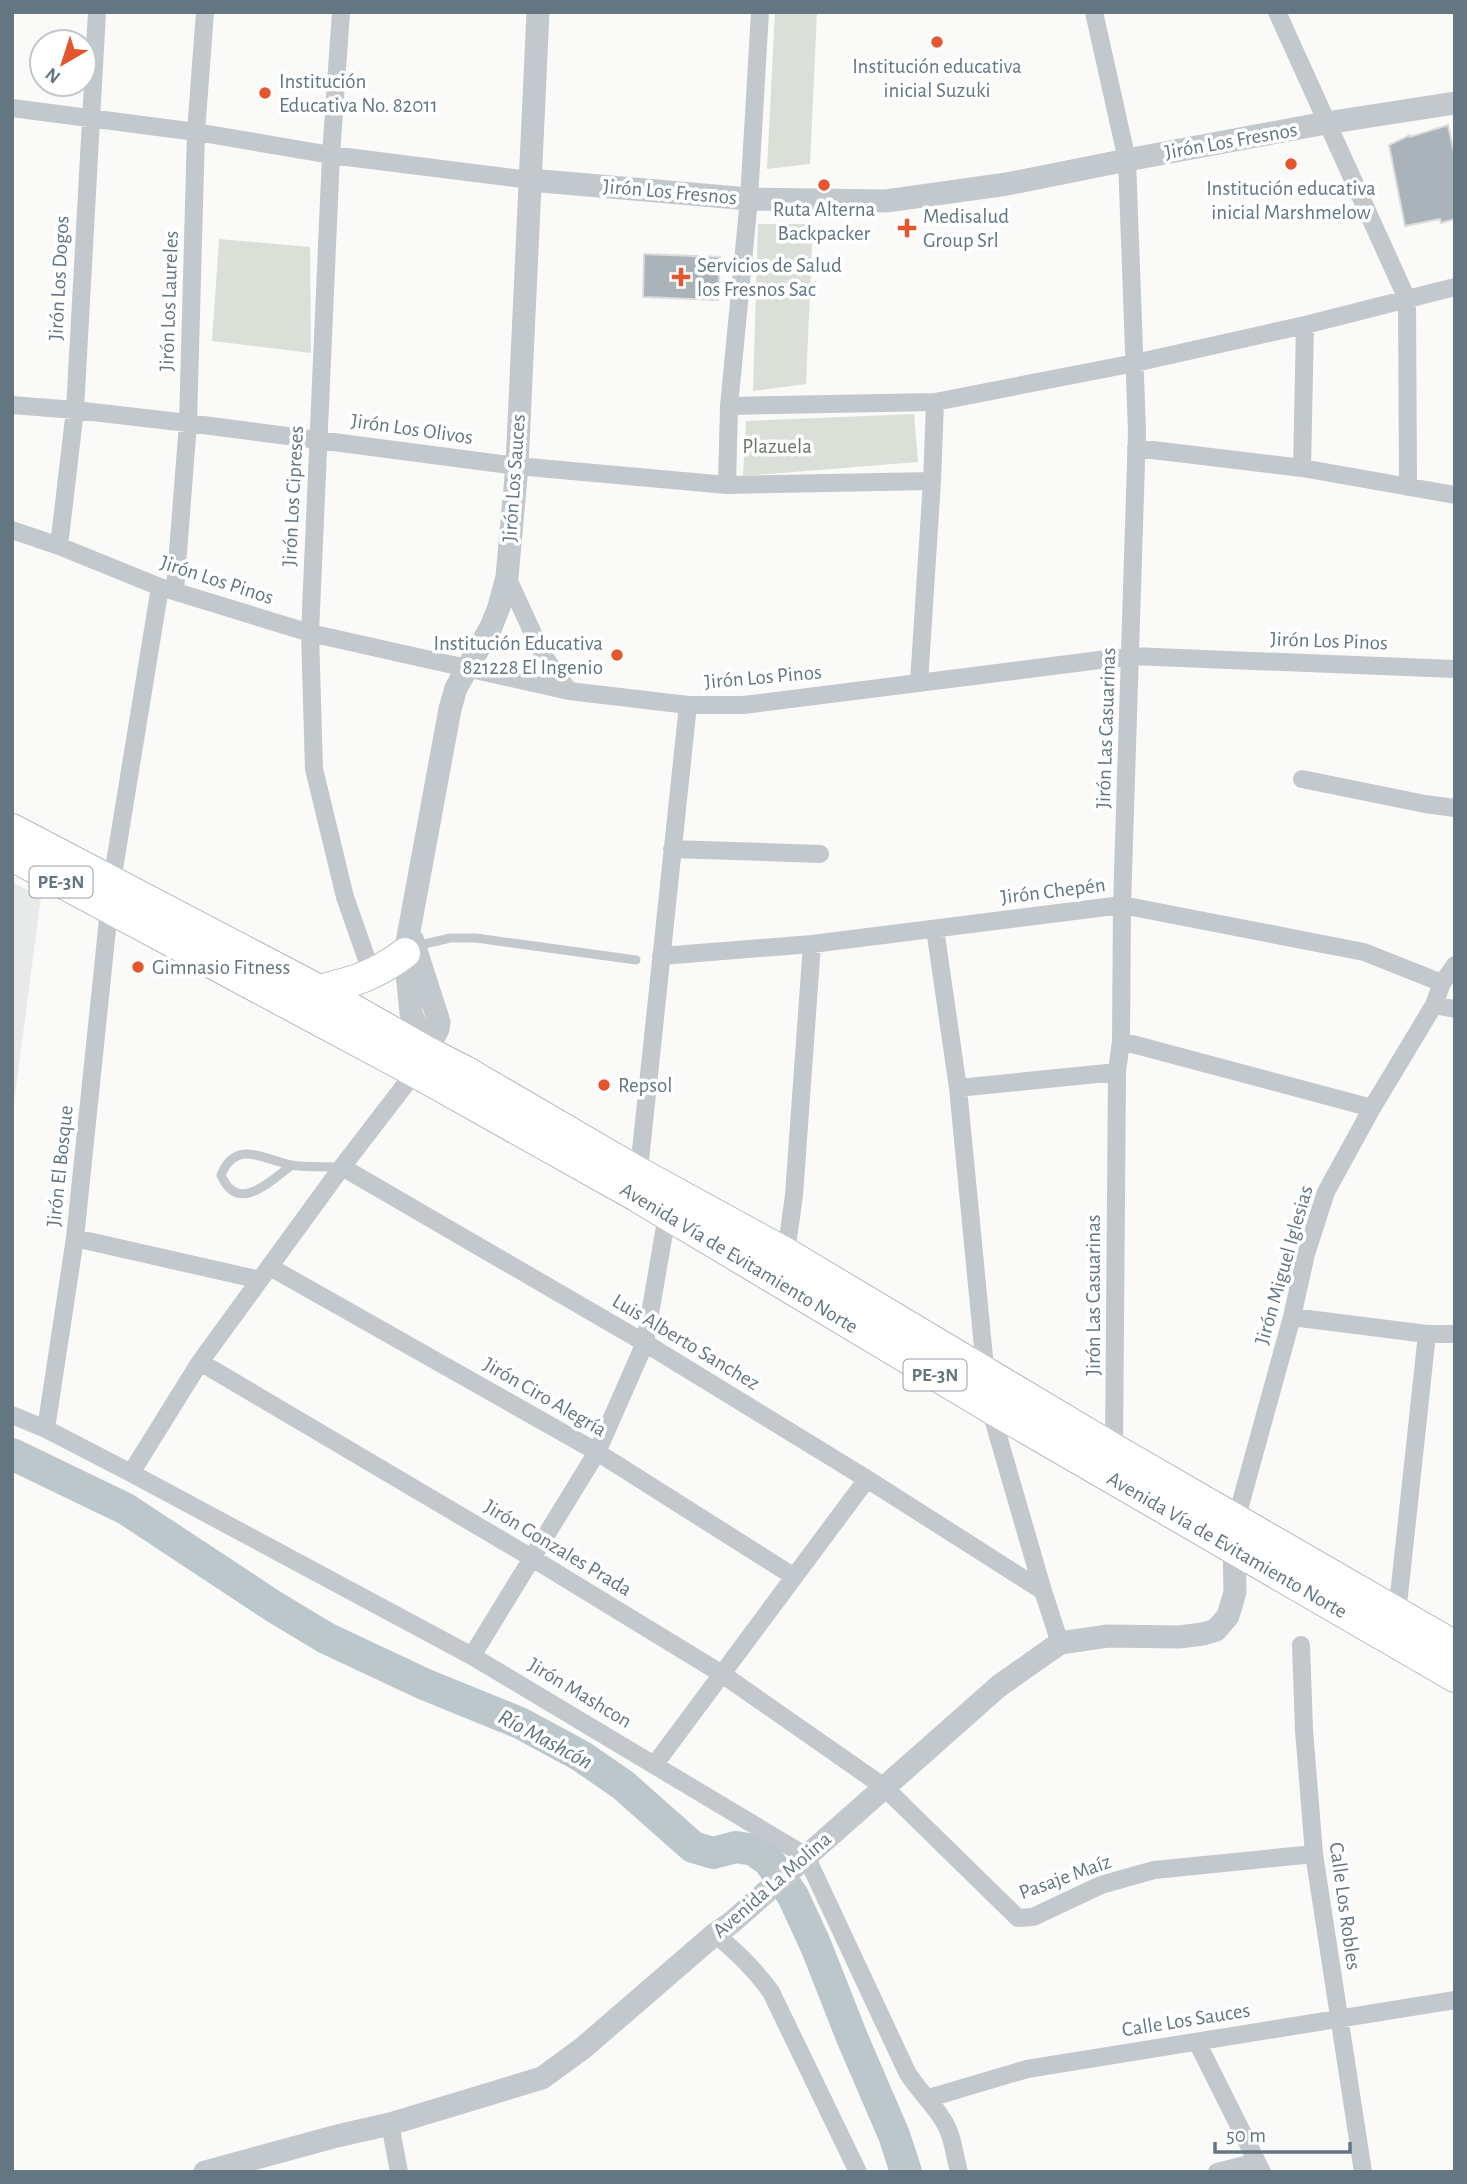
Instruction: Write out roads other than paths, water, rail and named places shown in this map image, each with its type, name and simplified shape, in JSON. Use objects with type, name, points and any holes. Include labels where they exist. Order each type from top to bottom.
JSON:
[{"type":"highway","name":"Avenida Vía de Evitamiento Norte","points":[[12,828],[111,895]]},
{"type":"highway","name":"Avenida Vía de Evitamiento Norte","points":[[12,856],[111,895],[420,1062],[466,1071],[637,1184],[786,1253],[1114,1449],[1235,1534],[1455,1677]]},
{"type":"highway","name":"Avenida Vía de Evitamiento Norte","points":[[197,940],[320,990],[420,1062]]},
{"type":"highway","points":[[320,990],[360,980],[372,974],[410,942]]},
{"type":"highway","name":"Avenida Vía de Evitamiento Norte","points":[[637,1184],[667,1215],[989,1407],[1455,1646]]},
{"type":"street","name":"Jirón Los Dogos","points":[[59,546],[75,410],[97,12]]},
{"type":"street","name":"Jirón Los Laureles","points":[[168,589],[188,423],[196,132],[205,12]]},
{"type":"street","name":"Jirón Los Cipreses","points":[[341,12],[331,155],[310,633],[314,769],[345,897],[372,974]]},
{"type":"street","name":"Jirón Los Sauces","points":[[420,1062],[438,1029],[439,1022],[410,942],[450,709],[456,688],[491,626],[507,577],[517,466],[538,12]]},
{"type":"street","points":[[727,485],[730,406],[749,199],[760,12]]},
{"type":"street","name":"Jirón Las Casuarinas","points":[[1094,12],[1127,160],[1135,363],[1136,448],[1131,656],[1122,905],[1121,1041],[1117,1072],[1114,1449]]},
{"type":"street","points":[[1277,12],[1407,299],[1408,487]]},
{"type":"street","name":"Jirón Los Fresnos","points":[[12,108],[196,132],[331,155],[530,180],[749,199],[886,201],[1007,184],[1326,123],[1455,103]]},
{"type":"street","points":[[730,406],[935,402],[1135,363],[1305,325],[1455,287]]},
{"type":"street","points":[[1302,468],[1305,325]]},
{"type":"street","points":[[919,683],[935,402]]},
{"type":"street","name":"Jirón Los Olivos","points":[[12,405],[188,423],[517,466],[727,485],[932,481]]},
{"type":"street","points":[[1136,448],[1302,468],[1455,495]]},
{"type":"street","name":"Jirón Los Pinos","points":[[12,530],[168,589],[310,633],[569,691],[688,705],[744,705],[1131,656],[1455,669]]},
{"type":"street","points":[[507,577],[543,655],[569,691]]},
{"type":"street","name":"Jirón El Bosque","points":[[46,1429],[75,1238],[111,895],[168,589]]},
{"type":"street","points":[[637,1184],[688,705]]},
{"type":"street","points":[[1302,779],[1455,808]]},
{"type":"street","points":[[673,849],[820,854]]},
{"type":"street","name":"Jirón Chepén","points":[[661,956],[812,944],[1122,905],[1364,952],[1442,983]]},
{"type":"street","points":[[935,929],[958,1088],[989,1407],[1060,1643]]},
{"type":"street","points":[[786,1253],[793,1195],[812,944]]},
{"type":"street","name":"Jirón Miguel Iglesias","points":[[1235,1534],[1306,1254],[1326,1192],[1372,1108],[1434,1005],[1442,983],[1455,965]]},
{"type":"street","points":[[1434,1005],[1455,1009]]},
{"type":"street","points":[[1121,1041],[1372,1108]]},
{"type":"street","points":[[131,1473],[200,1362],[420,1062]]},
{"type":"street","points":[[958,1088],[1117,1072]]},
{"type":"street","name":"Luis Alberto Sanchez","points":[[342,1167],[645,1343],[1043,1591]]},
{"type":"street","points":[[472,1656],[597,1452],[645,1343],[667,1215]]},
{"type":"street","name":"Jirón Ciro Alegría","points":[[75,1238],[265,1273],[597,1452],[793,1576]]},
{"type":"street","points":[[1292,1317],[1427,1334],[1455,1334]]},
{"type":"street","points":[[1397,1614],[1427,1334]]},
{"type":"street","name":"Jirón Gonzales Prada","points":[[200,1362],[722,1674],[884,1787]]},
{"type":"street","name":"Jirón Mashcon","points":[[12,1415],[46,1429],[131,1473],[472,1656],[654,1764],[800,1863]]},
{"type":"street","points":[[654,1764],[867,1479]]},
{"type":"street","name":"Avenida La Molina","points":[[205,2172],[390,2124],[542,2078],[583,2049],[800,1863],[999,1686],[1060,1643],[1108,1636],[1179,1637],[1216,1630],[1228,1616],[1235,1592],[1235,1534]]},
{"type":"street","name":"Calle Los Robles","points":[[1301,1645],[1300,1669],[1314,1854],[1363,2172]]},
{"type":"street","name":"Pasaje Maíz","points":[[884,1787],[1018,1919],[1033,1917],[1101,1885],[1154,1870],[1314,1854]]},
{"type":"street","points":[[800,1863],[907,2072],[945,2122],[960,2172]]},
{"type":"street","points":[[723,1929],[771,1992],[858,2172]]},
{"type":"street","name":"Calle Los Sauces","points":[[929,2098],[1027,2070],[1455,2000]]},
{"type":"street","points":[[1197,2042],[1259,2167],[1217,2172]]},
{"type":"street","points":[[390,2124],[399,2172]]},
{"type":"lane","points":[[410,942],[476,937],[636,960]]},
{"type":"lane","name":"Luis Alberto Sanchez","points":[[292,1165],[246,1195],[234,1193],[226,1187],[221,1175],[231,1158],[239,1154],[263,1156],[292,1165],[342,1167]]},
{"type":"waterway","name":"Río Mashcón","points":[[12,1454],[126,1509],[326,1638],[424,1684],[520,1723],[581,1756],[623,1785],[693,1847],[713,1853],[736,1847],[754,1850],[769,1861],[793,1896],[816,1946],[894,2135],[906,2172]]},
{"type":"place","name":"Institución educativa inicial Suzuki","points":[[937,42]]},
{"type":"place","name":"Institución Educativa No. 82011","points":[[265,93]]},
{"type":"place","name":"Institución educativa inicial Marshmelow","points":[[1291,164]]},
{"type":"place","name":"Ruta Alterna Backpacker","points":[[824,185]]},
{"type":"place","name":"Medisalud Group Srl","points":[[907,228]]},
{"type":"place","name":"Servicios de Salud los Fresnos Sac","points":[[681,277]]},
{"type":"place","name":"Institución Educativa 821228 El Ingenio","points":[[617,655]]},
{"type":"place","name":"Gimnasio Fitness","points":[[138,967]]},
{"type":"place","name":"Repsol","points":[[604,1085]]},
{"type":"park label","name":"Plazuela","points":[[777,446]]}]
